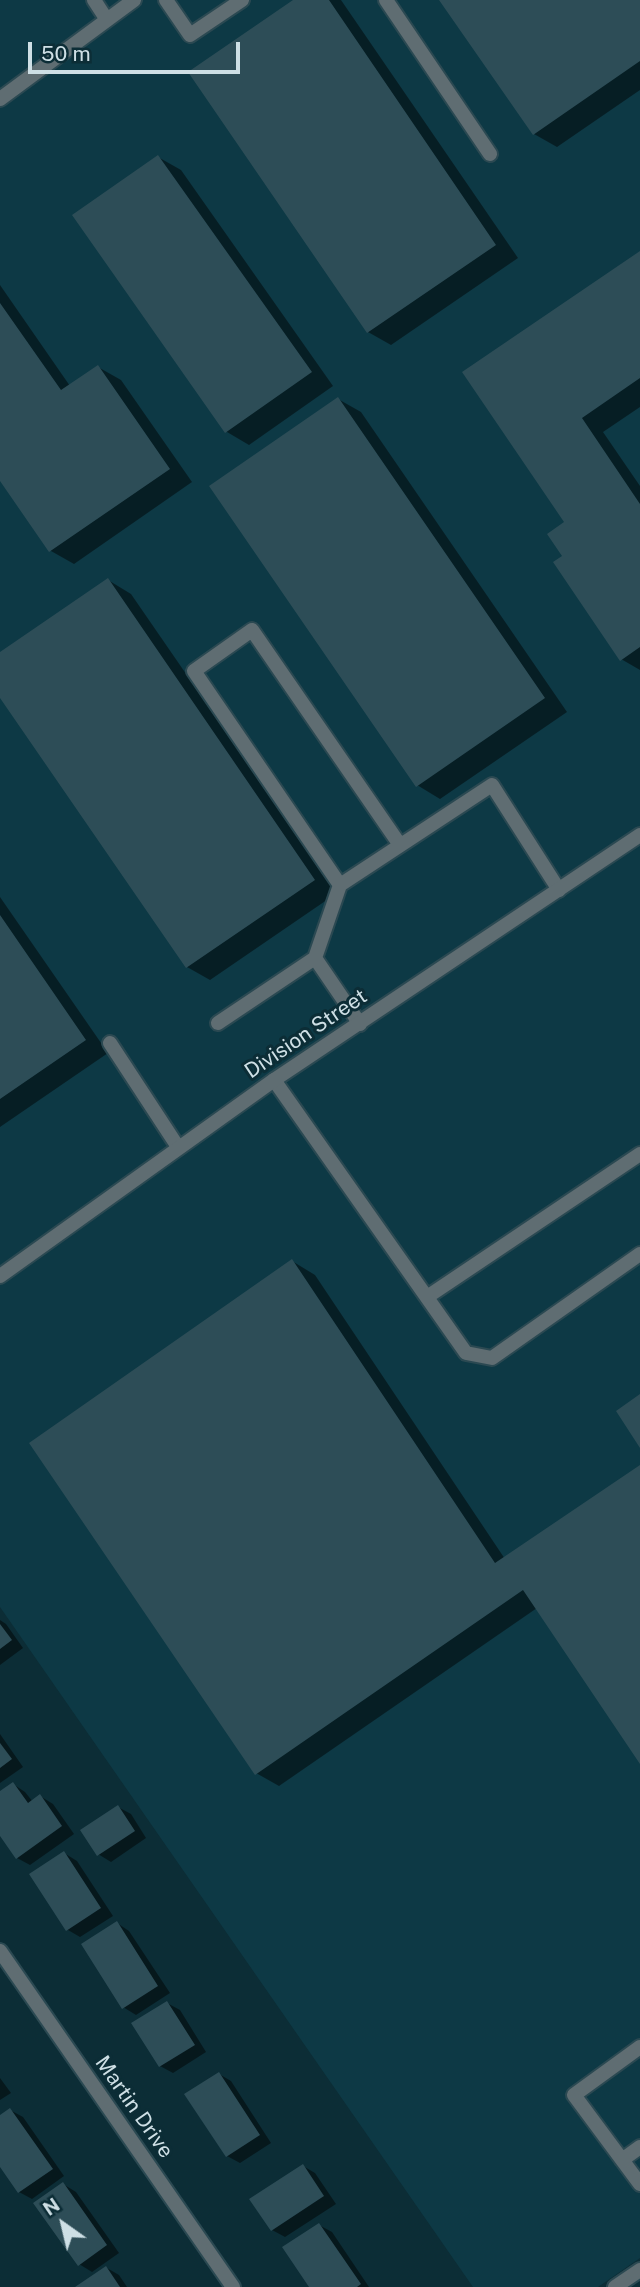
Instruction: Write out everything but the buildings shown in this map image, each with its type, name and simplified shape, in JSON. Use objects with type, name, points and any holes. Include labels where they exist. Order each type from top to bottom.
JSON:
[{"type":"street","points":[[94,0],[107,20]]},
{"type":"street","points":[[0,99],[134,0]]},
{"type":"street","points":[[166,0],[190,35],[242,0]]},
{"type":"street","points":[[386,0],[489,154]]},
{"type":"street","points":[[340,885],[194,671],[252,630],[400,845]]},
{"type":"street","points":[[218,1023],[315,958],[340,885],[492,785],[559,890]]},
{"type":"street","name":"Division Street","points":[[0,1276],[274,1080],[640,835]]},
{"type":"street","points":[[315,958],[360,1024]]},
{"type":"street","points":[[110,1043],[178,1147]]},
{"type":"street","points":[[274,1080],[466,1353],[492,1358],[640,1254]]},
{"type":"street","points":[[427,1297],[640,1154]]},
{"type":"street","name":"Martin Drive","points":[[0,1951],[233,2287]]},
{"type":"street","points":[[640,2047],[574,2095],[640,2184]]},
{"type":"street","points":[[622,2160],[640,2147]]},
{"type":"street","points":[[615,2287],[640,2270]]},
{"type":"shaded area","points":[[0,0],[640,0],[640,2258],[598,2287],[473,2287],[0,1607]]}]
